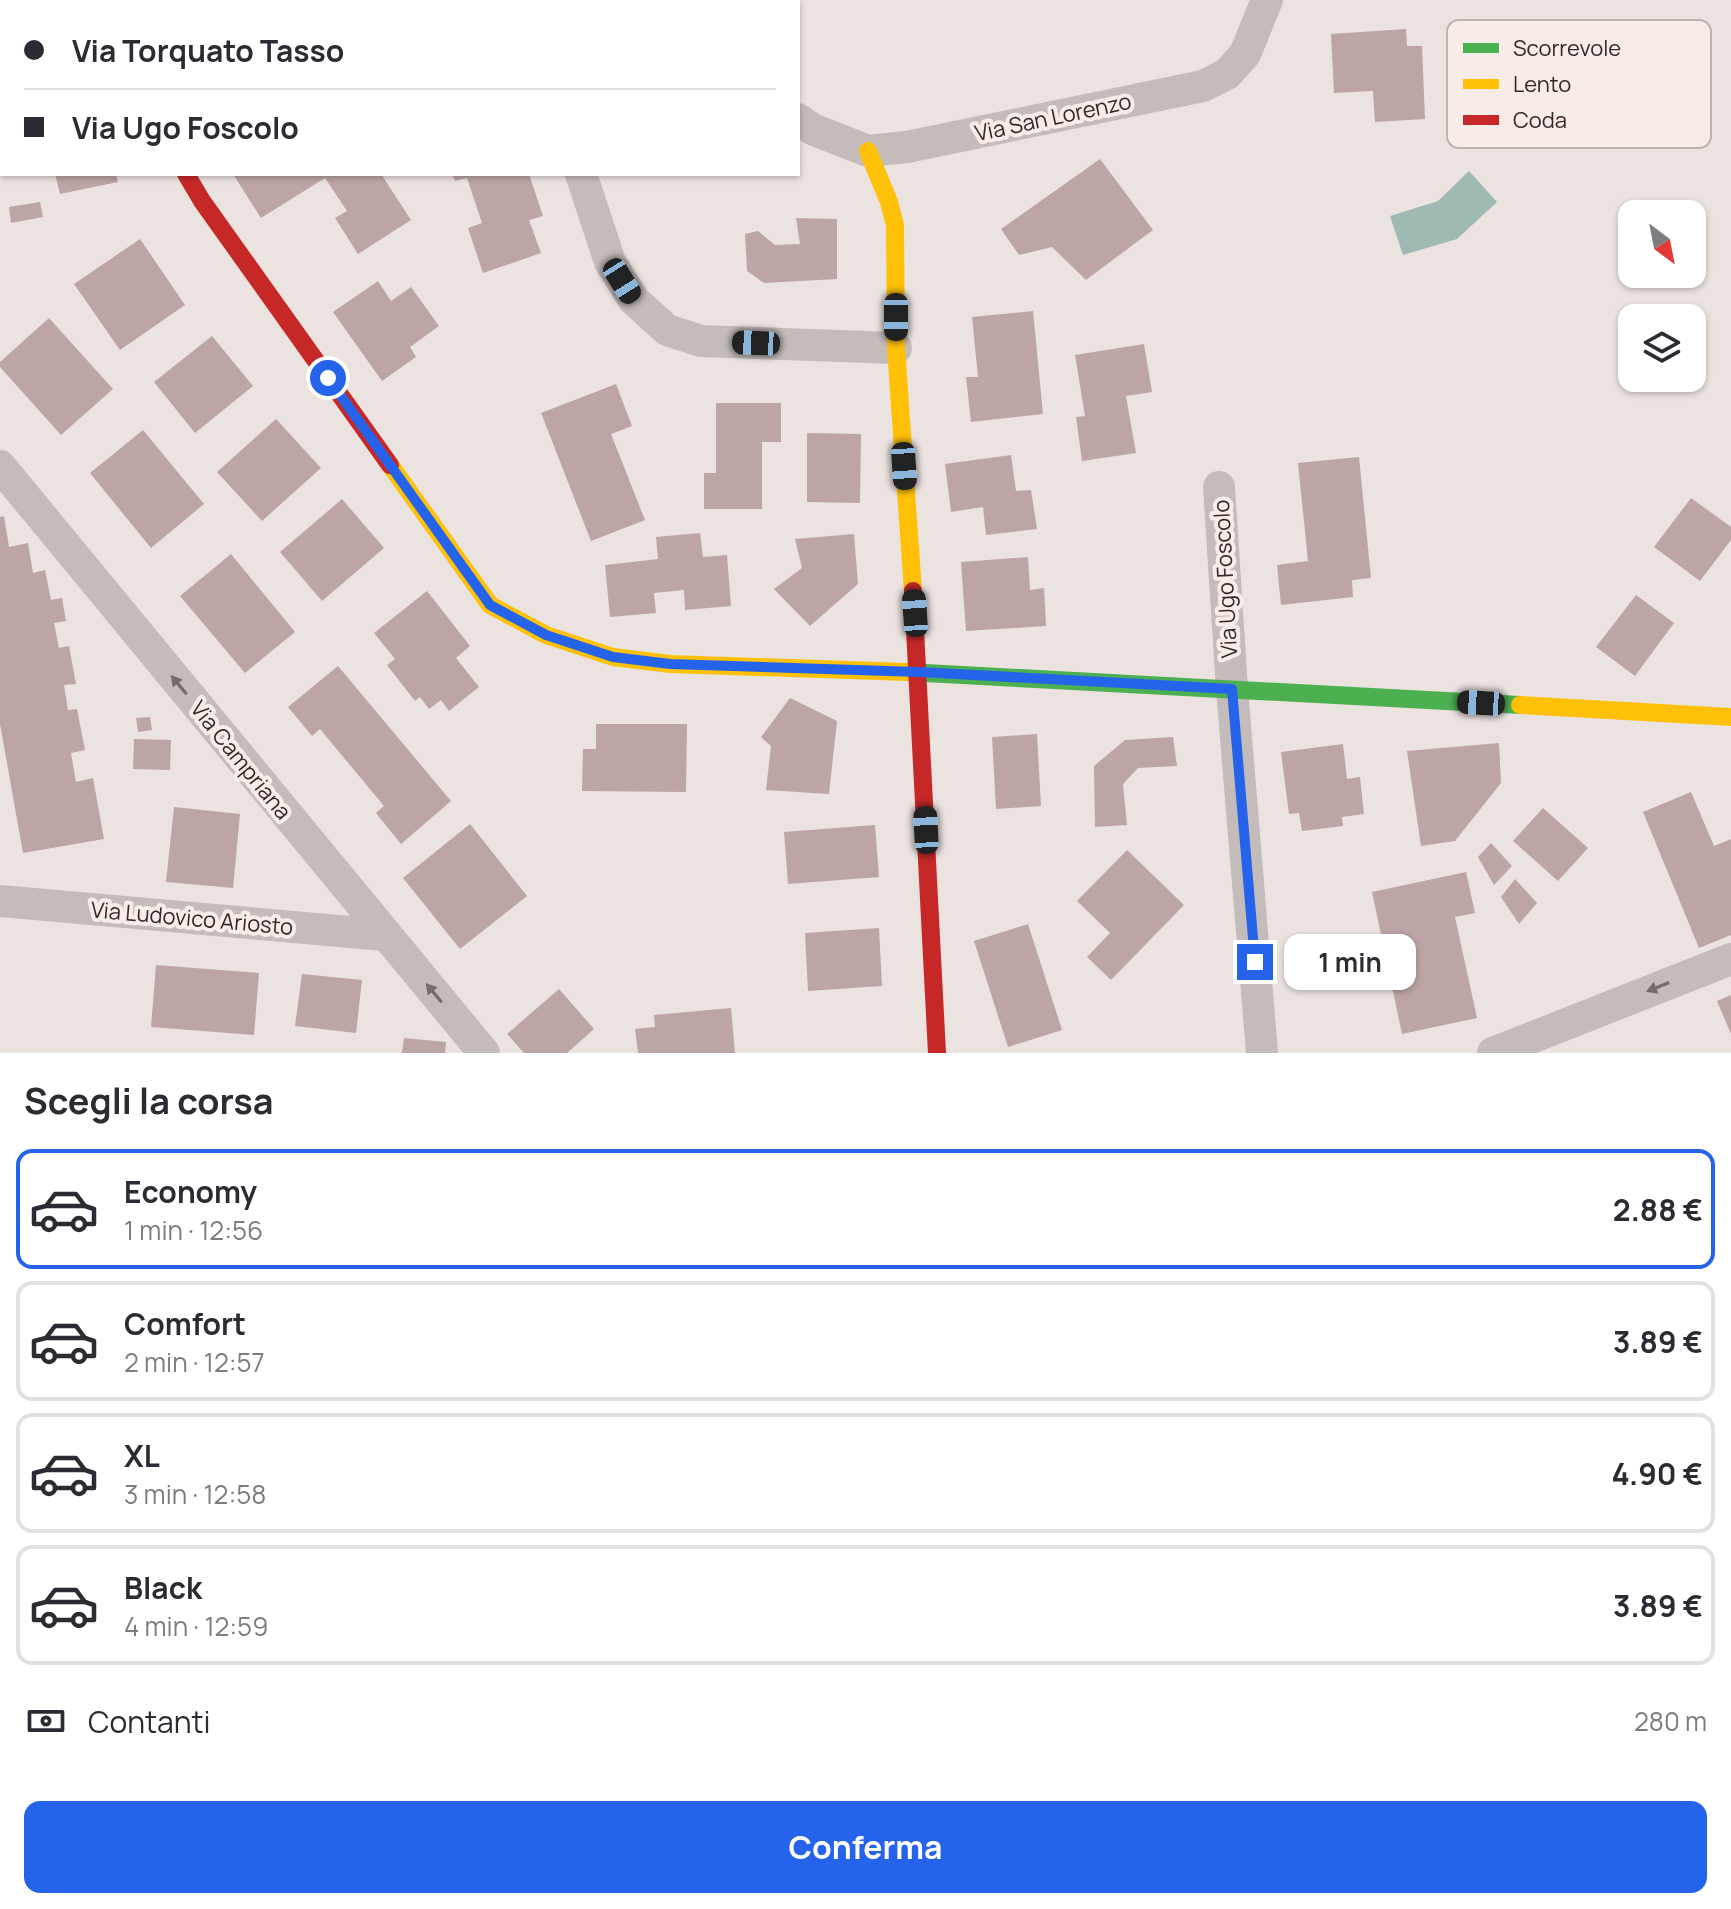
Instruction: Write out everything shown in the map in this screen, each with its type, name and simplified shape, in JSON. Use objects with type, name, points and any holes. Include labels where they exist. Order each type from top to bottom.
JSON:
[{"type":"street","name":"Via San Lorenzo","points":[[800,120],[812,129],[868,151],[907,147],[1203,86],[1227,74],[1245,54],[1267,0]]},
{"type":"street","points":[[868,151],[895,225],[896,348],[919,672],[937,1053]]},
{"type":"street","points":[[187,176],[490,605],[546,635],[613,657],[670,664],[919,672],[1731,717]]},
{"type":"street","points":[[582,176],[610,262],[634,300],[667,330],[701,341],[896,348]]},
{"type":"street","name":"Via Campriana","points":[[0,466],[484,1053]]},
{"type":"street","name":"Via Ugo Foscolo","points":[[1219,487],[1262,1053]]},
{"type":"street","name":"Via Ludovico Ariosto","points":[[0,901],[384,935]]},
{"type":"street","points":[[1493,1053],[1731,959]]},
{"type":"water","points":[[1469,171],[1497,202],[1457,239],[1403,255],[1390,216],[1438,201]]},
{"type":"building","points":[[1406,29],[1407,46],[1422,46],[1425,119],[1375,122],[1373,91],[1334,93],[1331,34]]},
{"type":"building","points":[[1100,159],[1153,230],[1086,280],[1052,247],[1019,255],[1001,229]]},
{"type":"building","points":[[56,176],[116,176],[118,182],[60,194]]},
{"type":"building","points":[[234,176],[382,176],[411,220],[358,254],[335,218],[347,211],[325,178],[261,218]]},
{"type":"building","points":[[453,176],[530,176],[543,216],[529,220],[541,253],[483,273],[468,228],[482,223],[467,178],[455,181]]},
{"type":"building","points":[[40,202],[43,217],[11,223],[9,207]]},
{"type":"building","points":[[796,218],[837,219],[837,279],[764,283],[747,271],[745,234],[758,231],[775,245],[800,244]]},
{"type":"building","points":[[140,239],[185,305],[120,350],[74,284]]},
{"type":"building","points":[[378,281],[391,301],[411,287],[439,326],[410,347],[416,357],[382,381],[333,312]]},
{"type":"building","points":[[1033,311],[1043,414],[971,422],[966,377],[978,377],[972,317]]},
{"type":"building","points":[[49,318],[113,389],[61,435],[0,367],[0,362]]},
{"type":"building","points":[[212,336],[253,386],[195,433],[154,382]]},
{"type":"building","points":[[1144,344],[1152,392],[1126,396],[1136,453],[1082,461],[1076,417],[1085,416],[1075,355]]},
{"type":"building","points":[[616,384],[632,426],[611,434],[645,520],[591,541],[541,413]]},
{"type":"building","points":[[716,403],[781,403],[781,442],[762,442],[762,509],[704,509],[704,473],[716,473]]},
{"type":"building","points":[[276,419],[321,468],[262,521],[217,472]]},
{"type":"building","points":[[143,430],[204,504],[151,548],[90,473]]},
{"type":"building","points":[[807,433],[861,434],[860,503],[807,502]]},
{"type":"building","points":[[1011,455],[1016,491],[1031,490],[1037,529],[986,535],[983,507],[951,512],[945,464]]},
{"type":"building","points":[[1359,457],[1371,578],[1352,580],[1353,597],[1281,605],[1277,565],[1308,561],[1298,463]]},
{"type":"building","points":[[1691,498],[1731,527],[1731,540],[1700,581],[1654,547]]},
{"type":"building","points":[[342,499],[384,548],[322,601],[280,552]]},
{"type":"building","points":[[4,516],[9,547],[28,543],[33,573],[45,570],[51,600],[62,598],[66,621],[54,623],[59,648],[69,646],[76,684],[64,685],[68,710],[77,709],[85,750],[71,753],[76,782],[93,778],[104,839],[23,853],[0,724],[0,517]]},
{"type":"building","points":[[700,533],[703,557],[727,555],[731,606],[685,610],[684,590],[654,593],[656,613],[610,617],[605,565],[658,559],[656,537]]},
{"type":"building","points":[[854,534],[858,584],[810,626],[774,589],[802,568],[795,539]]},
{"type":"building","points":[[231,554],[295,632],[245,673],[180,596]]},
{"type":"building","points":[[1028,557],[1030,590],[1044,588],[1046,626],[966,631],[961,562]]},
{"type":"building","points":[[427,591],[470,646],[456,658],[479,687],[449,711],[441,700],[429,709],[420,697],[415,701],[387,665],[395,659],[374,633]]},
{"type":"building","points":[[1636,595],[1674,623],[1635,676],[1596,647]]},
{"type":"building","points":[[338,666],[451,801],[401,844],[376,813],[384,806],[320,729],[312,736],[288,707]]},
{"type":"building","points":[[790,698],[837,721],[829,794],[766,790],[771,746],[761,737]]},
{"type":"building","points":[[150,717],[152,730],[138,732],[136,718]]},
{"type":"building","points":[[596,724],[687,724],[686,792],[582,791],[583,749],[596,749]]},
{"type":"building","points":[[1037,734],[1041,806],[996,809],[992,737]]},
{"type":"building","points":[[1173,737],[1177,766],[1138,768],[1123,784],[1127,825],[1095,827],[1094,766],[1125,740]]},
{"type":"building","points":[[134,739],[171,740],[170,770],[133,769]]},
{"type":"building","points":[[1499,743],[1501,783],[1455,841],[1421,846],[1407,751]]},
{"type":"building","points":[[1343,744],[1347,779],[1360,777],[1364,814],[1342,817],[1343,826],[1302,831],[1299,813],[1289,814],[1281,752]]},
{"type":"building","points":[[1691,792],[1714,846],[1731,839],[1731,935],[1699,948],[1643,812]]},
{"type":"building","points":[[174,807],[240,814],[233,888],[166,882]]},
{"type":"building","points":[[1543,808],[1588,848],[1558,881],[1513,841]]},
{"type":"building","points":[[470,824],[527,896],[460,949],[403,878]]},
{"type":"building","points":[[875,825],[879,877],[788,884],[784,832]]},
{"type":"building","points":[[1491,843],[1512,866],[1494,885],[1478,857]]},
{"type":"building","points":[[1127,850],[1184,905],[1111,980],[1087,957],[1110,933],[1077,901]]},
{"type":"building","points":[[1466,872],[1475,913],[1455,917],[1477,1018],[1402,1034],[1372,892]]},
{"type":"building","points":[[1515,879],[1537,903],[1519,924],[1501,897]]},
{"type":"building","points":[[1028,924],[1062,1030],[1008,1047],[974,941]]},
{"type":"building","points":[[879,928],[882,986],[808,991],[805,933]]},
{"type":"building","points":[[156,965],[259,973],[254,1035],[151,1027]]},
{"type":"building","points":[[302,974],[362,980],[356,1033],[295,1026]]},
{"type":"building","points":[[559,989],[594,1029],[567,1053],[524,1053],[507,1034]]},
{"type":"building","points":[[1731,995],[1731,1034],[1717,1001]]},
{"type":"building","points":[[731,1008],[735,1053],[638,1053],[635,1029],[655,1027],[654,1015]]},
{"type":"building","points":[[404,1038],[446,1042],[445,1053],[402,1053]]},
{"type":"traffic: fast","points":[[907,672],[1520,705]]},
{"type":"traffic: slow","points":[[868,151],[895,225],[896,348],[913,591]]},
{"type":"traffic: slow","points":[[390,465],[490,605],[546,635],[613,657],[670,664],[907,672]]},
{"type":"traffic: slow","points":[[1520,705],[1731,717]]},
{"type":"traffic: jam","points":[[187,176],[390,465]]},
{"type":"traffic: jam","points":[[913,591],[937,1053]]},
{"type":"route","points":[[328,378],[490,605],[546,635],[613,657],[670,664],[919,672],[1232,689],[1255,962]]}]
